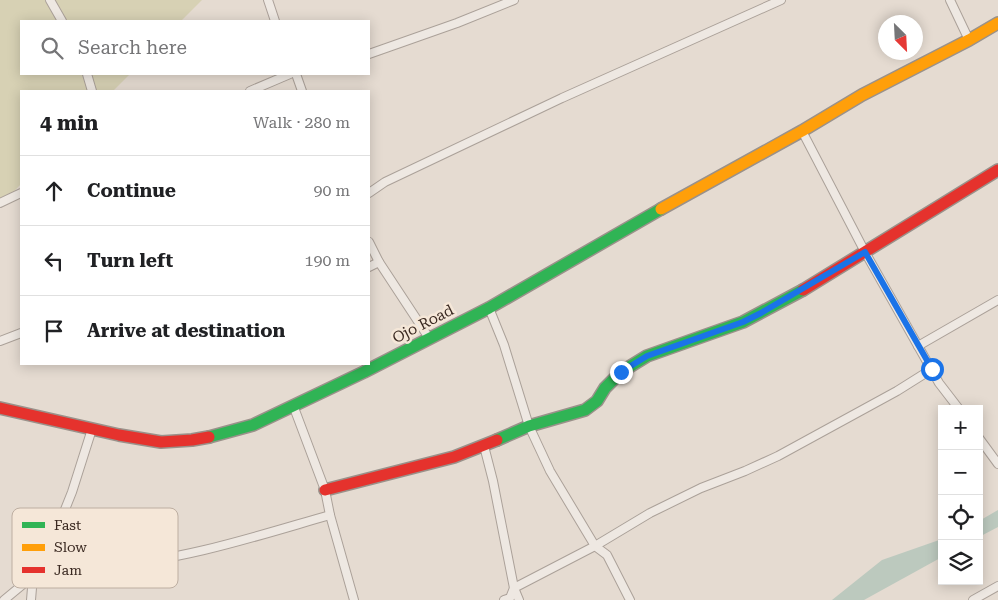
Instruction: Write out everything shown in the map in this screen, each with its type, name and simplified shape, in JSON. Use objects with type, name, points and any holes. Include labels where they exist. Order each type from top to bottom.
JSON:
[{"type":"street","points":[[50,0],[61,20]]},
{"type":"street","points":[[268,0],[275,20]]},
{"type":"street","points":[[370,54],[514,0]]},
{"type":"street","points":[[370,192],[385,182],[562,98],[781,0]]},
{"type":"street","points":[[950,0],[969,40]]},
{"type":"street","name":"Ojo Road","points":[[0,408],[92,429],[161,442],[192,440],[224,434],[253,425],[364,372],[489,308],[602,242],[802,131],[862,94],[969,40],[998,23]]},
{"type":"street","points":[[87,75],[92,90]]},
{"type":"street","points":[[252,90],[288,75]]},
{"type":"street","points":[[296,75],[302,90]]},
{"type":"street","points":[[802,131],[865,252],[918,346],[955,405]]},
{"type":"street","points":[[325,490],[454,456],[484,446],[529,426],[585,410],[597,401],[605,388],[621,372],[647,356],[743,322],[761,313],[998,170]]},
{"type":"street","points":[[0,203],[20,193]]},
{"type":"street","points":[[370,244],[429,338]]},
{"type":"street","points":[[370,267],[380,262]]},
{"type":"street","points":[[918,346],[998,300]]},
{"type":"street","points":[[489,308],[504,345],[529,426],[550,470],[594,546],[607,555],[630,600]]},
{"type":"street","points":[[0,341],[20,333]]},
{"type":"street","points":[[504,600],[510,598],[514,588],[594,546],[650,513],[701,488],[778,456],[897,391],[932,369]]},
{"type":"street","points":[[293,405],[325,490],[330,515],[354,600]]},
{"type":"street","points":[[66,508],[92,429]]},
{"type":"street","points":[[983,443],[997,462]]},
{"type":"street","points":[[484,446],[493,480],[514,588],[519,600]]},
{"type":"street","points":[[178,555],[216,548],[330,515]]},
{"type":"street","points":[[973,600],[998,586]]},
{"type":"street","points":[[4,600],[18,588]]},
{"type":"shaded area","points":[[0,0],[202,0],[182,20],[20,20],[20,75],[129,75],[114,90],[20,90],[20,185],[0,206]]},
{"type":"shaded area","points":[[998,510],[998,527],[983,535],[983,519]]},
{"type":"shaded area","points":[[938,540],[938,559],[864,600],[832,600],[882,560]]},
{"type":"traffic: fast","points":[[209,437],[253,425],[364,372],[489,308],[661,209]]},
{"type":"traffic: fast","points":[[497,440],[529,426],[585,410],[597,401],[605,388],[621,372],[647,356],[743,322],[803,290]]},
{"type":"traffic: slow","points":[[661,209],[802,131],[862,95],[998,23]]},
{"type":"traffic: jam","points":[[803,290],[998,170]]},
{"type":"traffic: jam","points":[[0,408],[119,435],[161,442],[209,437]]},
{"type":"traffic: jam","points":[[325,490],[454,457],[497,440]]},
{"type":"route","points":[[621,372],[647,356],[704,334],[743,322],[806,288],[865,252],[932,369]]}]
